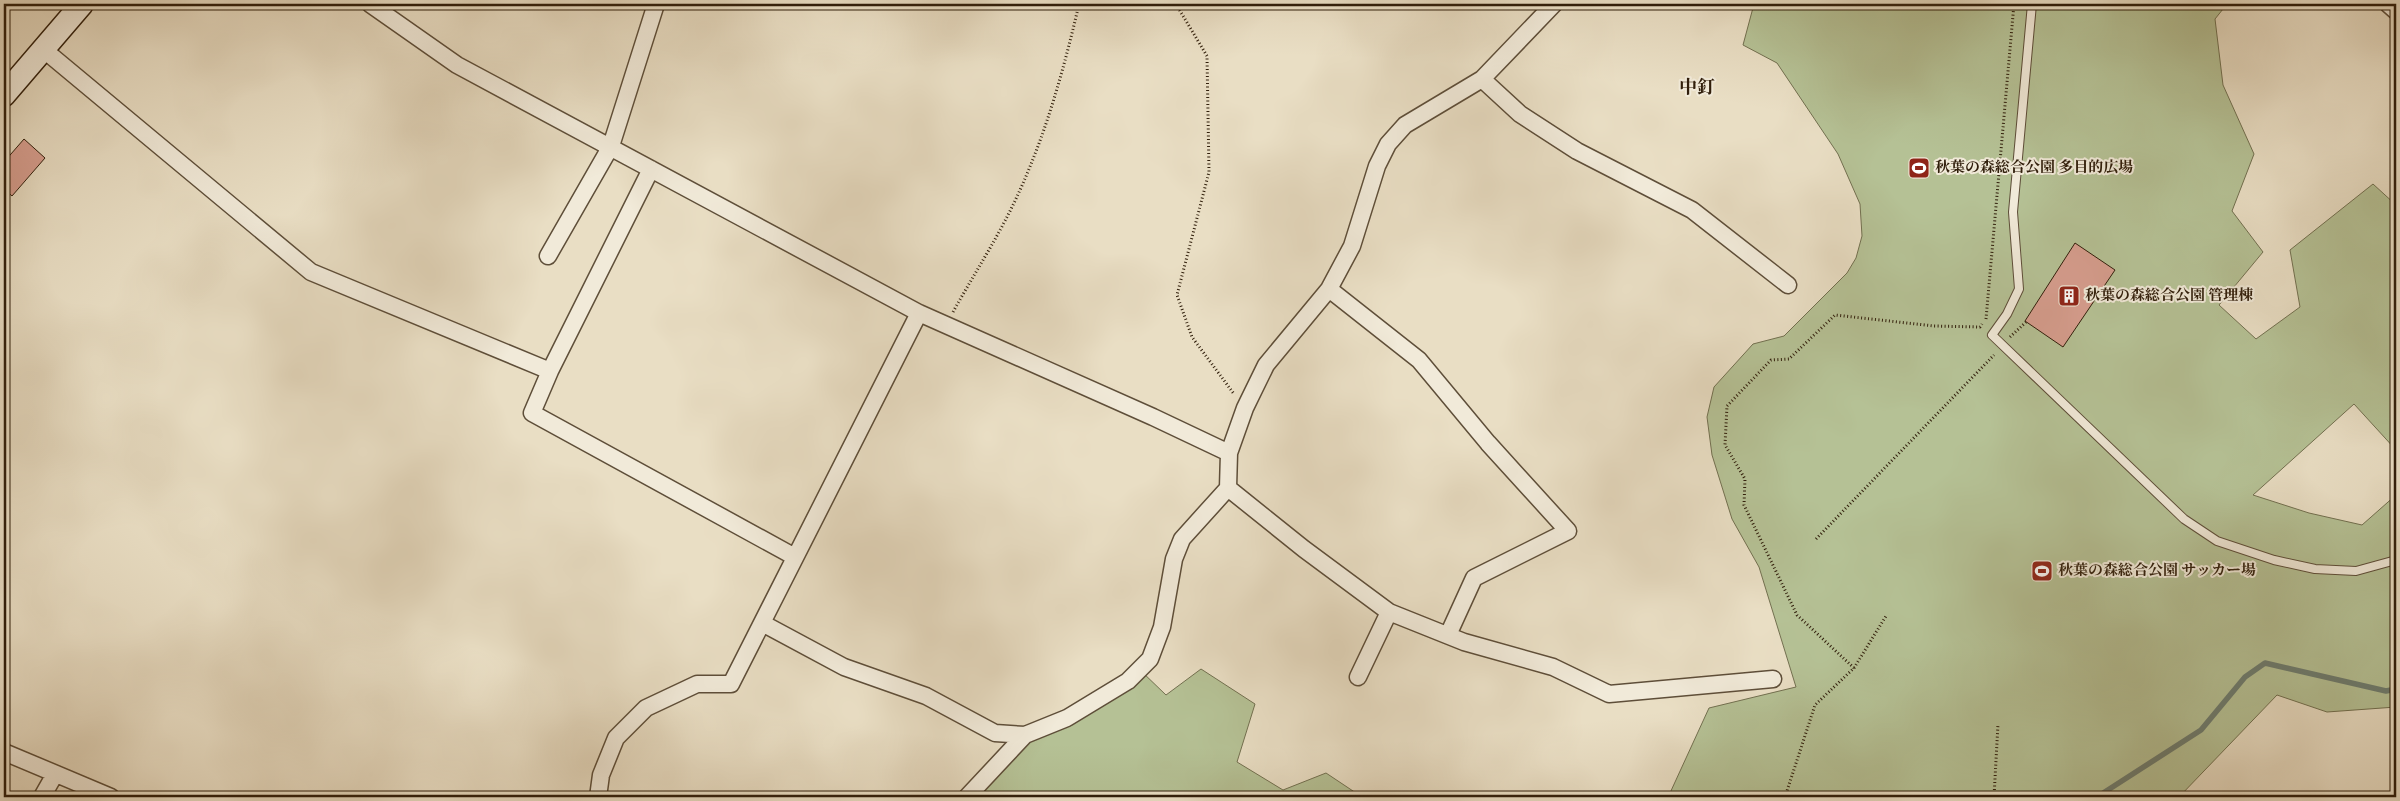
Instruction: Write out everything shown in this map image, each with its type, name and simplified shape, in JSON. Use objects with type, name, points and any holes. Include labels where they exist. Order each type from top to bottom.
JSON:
[{"type":"main road","points":[[4,95],[82,4]]},
{"type":"street","points":[[370,4],[457,65],[919,312],[946,326],[1230,453]]},
{"type":"street","points":[[548,256],[611,146],[656,4]]},
{"type":"street","points":[[966,797],[1025,735],[1075,714],[1128,681],[1150,659],[1162,627],[1174,559],[1182,540],[1228,488],[1230,453],[1245,408],[1266,365],[1329,289],[1352,246],[1377,166],[1388,144],[1405,124],[1482,79],[1554,4]]},
{"type":"street","points":[[2388,4],[2396,11]]},
{"type":"street","points":[[43,49],[311,272],[550,371]]},
{"type":"street","points":[[1482,79],[1520,114],[1577,151],[1692,210],[1788,285]]},
{"type":"street","points":[[651,169],[550,371],[532,413],[795,557]]},
{"type":"street","points":[[1329,289],[1419,360],[1488,443],[1568,530],[1474,578],[1448,635]]},
{"type":"street","points":[[598,797],[601,775],[616,738],[646,708],[697,684],[731,684],[919,312]]},
{"type":"street","points":[[1228,488],[1304,549],[1389,612],[1464,642],[1553,667],[1609,694],[1773,679]]},
{"type":"street","points":[[1358,677],[1389,612]]},
{"type":"street","points":[[762,623],[844,667],[926,696],[995,733],[1025,735]]},
{"type":"street","points":[[4,752],[111,797]]},
{"type":"street","points":[[42,797],[55,774]]},
{"type":"lane","points":[[2032,4],[2014,212],[2018,289],[2007,314],[1992,335],[2184,519],[2217,541],[2274,560],[2315,569],[2356,571],[2396,560]]},
{"type":"path","points":[[946,326],[1013,205],[1040,142],[1064,71],[1080,4]]},
{"type":"path","points":[[1176,4],[1207,56],[1210,172],[1177,294],[1192,336],[1245,408]]},
{"type":"path","points":[[1854,668],[1797,616],[1744,505],[1745,479],[1725,445],[1727,406],[1770,360],[1789,359],[1835,315],[1934,326],[1980,327],[1987,318],[2014,4]]},
{"type":"path","points":[[2010,338],[2026,322]]},
{"type":"path","points":[[1816,539],[1996,352]]},
{"type":"path","points":[[1785,797],[1815,705],[1854,668],[1886,616]]},
{"type":"path","points":[[1994,797],[1998,724]]},
{"type":"green space","points":[[1754,4],[2227,4],[2215,19],[2223,85],[2254,154],[2232,211],[2263,252],[2219,305],[2256,339],[2300,307],[2290,250],[2373,184],[2396,205],[2396,450],[2354,404],[2253,495],[2309,513],[2362,525],[2396,495],[2396,707],[2327,712],[2277,695],[2179,797],[1665,797],[1670,793],[1709,708],[1796,687],[1759,567],[1732,519],[1712,455],[1707,417],[1714,387],[1753,344],[1784,336],[1847,273],[1856,258],[1862,236],[1860,204],[1838,154],[1777,63],[1743,45]]},
{"type":"green space","points":[[1139,669],[1166,695],[1201,669],[1255,704],[1237,762],[1283,790],[1326,773],[1362,797],[967,797],[1014,747]]},
{"type":"building","points":[[24,139],[45,158],[12,196],[4,189],[4,162]]},
{"type":"building","name":"秋葉の森総合公園 管理棟","points":[[2075,243],[2115,270],[2063,347],[2025,321]]},
{"type":"waterway","points":[[2097,797],[2201,730],[2245,677],[2265,663],[2386,691],[2396,689]]},
{"type":"waterway","points":[[1982,797],[1985,795],[1994,797]]},
{"type":"place","name":"秋葉の森総合公園 多目的広場","points":[[1919,168]]},
{"type":"place","name":"秋葉の森総合公園 管理棟","points":[[2069,296]]},
{"type":"place","name":"秋葉の森総合公園 サッカー場","points":[[2042,571]]},
{"type":"district","name":"中釘","points":[[1697,89]]}]
